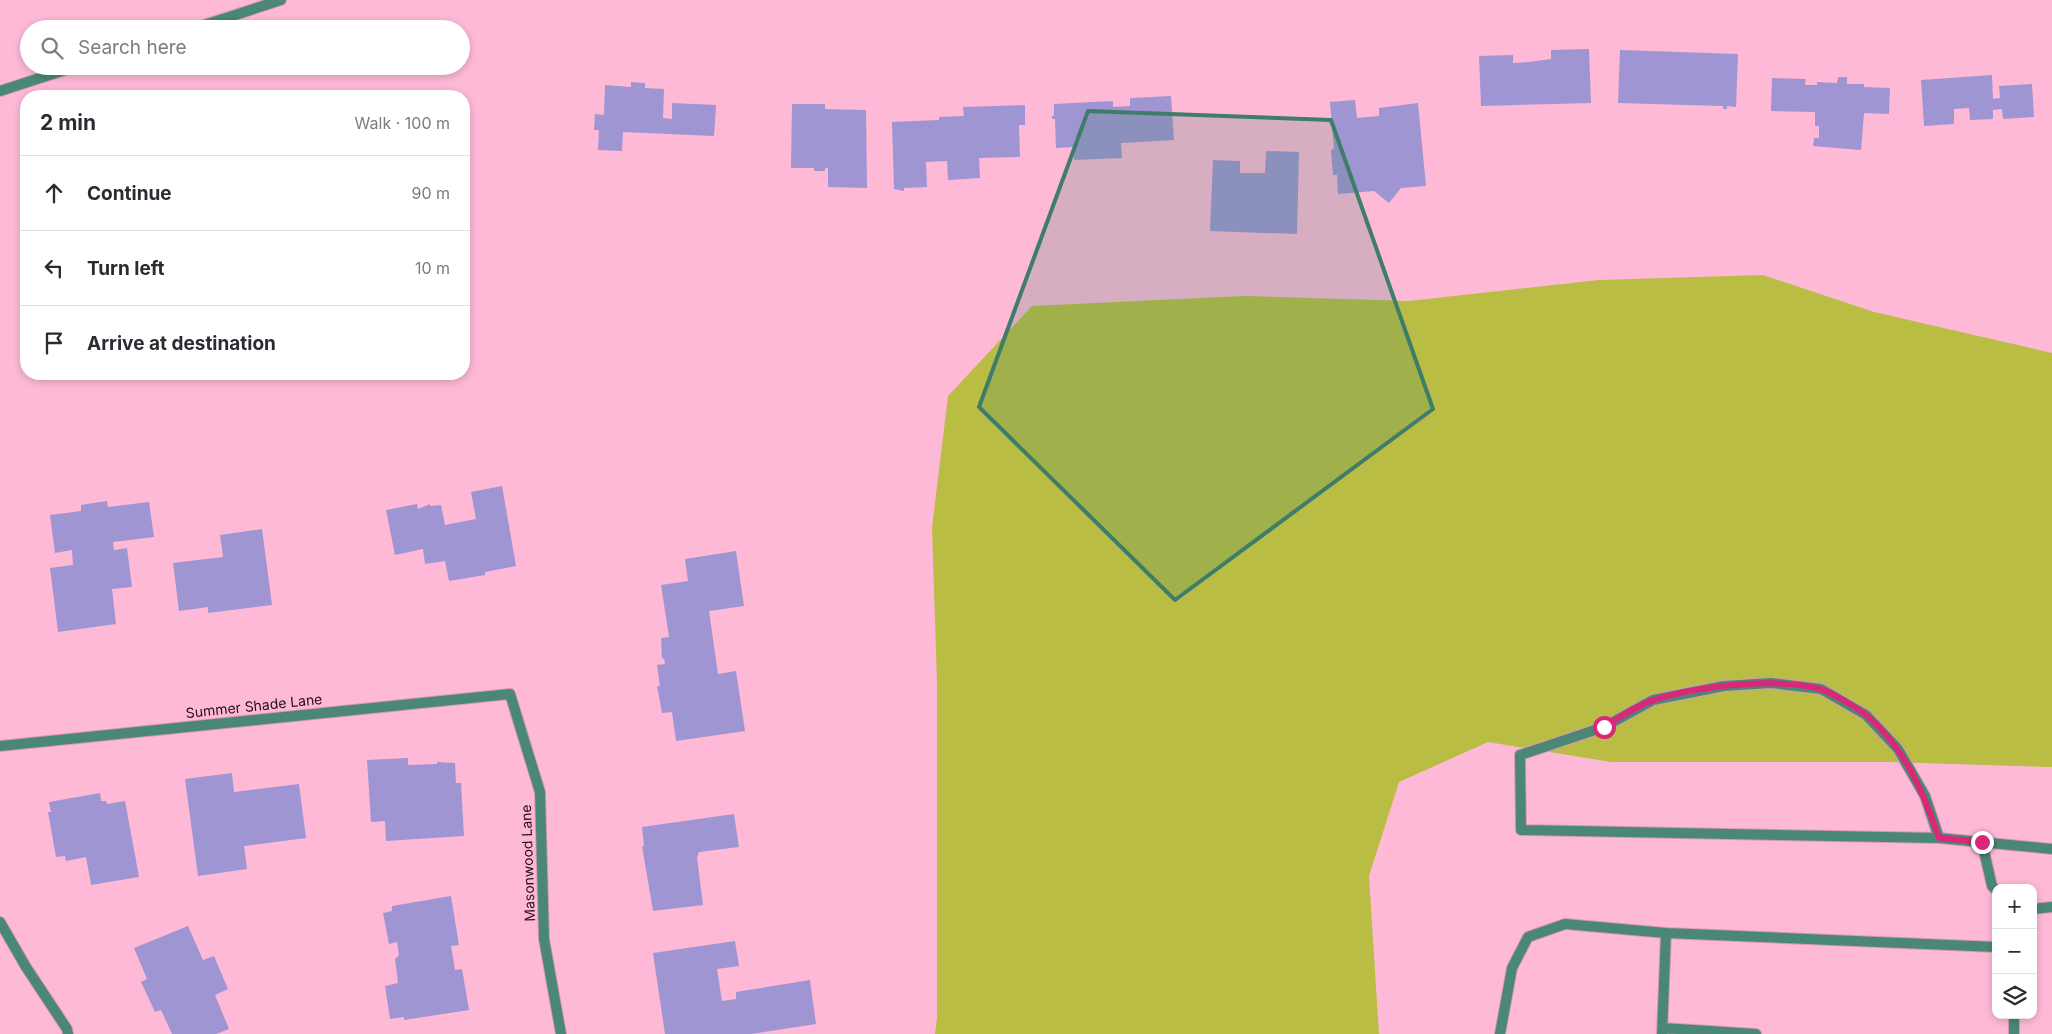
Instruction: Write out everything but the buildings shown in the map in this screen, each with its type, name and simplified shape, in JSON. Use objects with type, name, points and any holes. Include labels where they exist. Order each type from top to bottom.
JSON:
[{"type":"street","points":[[220,20],[281,0]]},
{"type":"street","points":[[0,91],[49,75]]},
{"type":"street","points":[[1939,838],[1925,796],[1898,749],[1866,715],[1821,689],[1771,683],[1733,685],[1653,700],[1604,727],[1520,755],[1522,830],[1939,838],[2052,849]]},
{"type":"street","name":"Summer Shade Lane","points":[[0,746],[510,694]]},
{"type":"street","name":"Masonwood Lane","points":[[510,694],[540,792],[544,938],[561,1034]]},
{"type":"street","points":[[1982,842],[1992,886]]},
{"type":"street","points":[[2037,909],[2052,908]]},
{"type":"street","points":[[0,922],[26,967],[67,1028],[68,1034]]},
{"type":"street","points":[[1500,1034],[1512,968],[1528,938],[1565,924],[1666,933],[1992,947]]},
{"type":"street","points":[[1666,933],[1663,1031],[1756,1034]]},
{"type":"street","points":[[2014,1019],[2014,1034]]},
{"type":"highlighted area","points":[[1088,111],[1331,120],[1433,409],[1175,600],[979,407]]},
{"type":"shaded area","points":[[1763,275],[1874,312],[2052,353],[2052,767],[1888,762],[1611,762],[1488,742],[1399,782],[1369,876],[1379,1034],[935,1034],[937,1018],[937,681],[932,528],[948,396],[1032,306],[1244,296],[1409,301],[1599,280]]},
{"type":"route","points":[[1604,727],[1653,700],[1724,686],[1771,683],[1821,689],[1866,715],[1898,749],[1925,796],[1939,838],[1982,842]]}]
